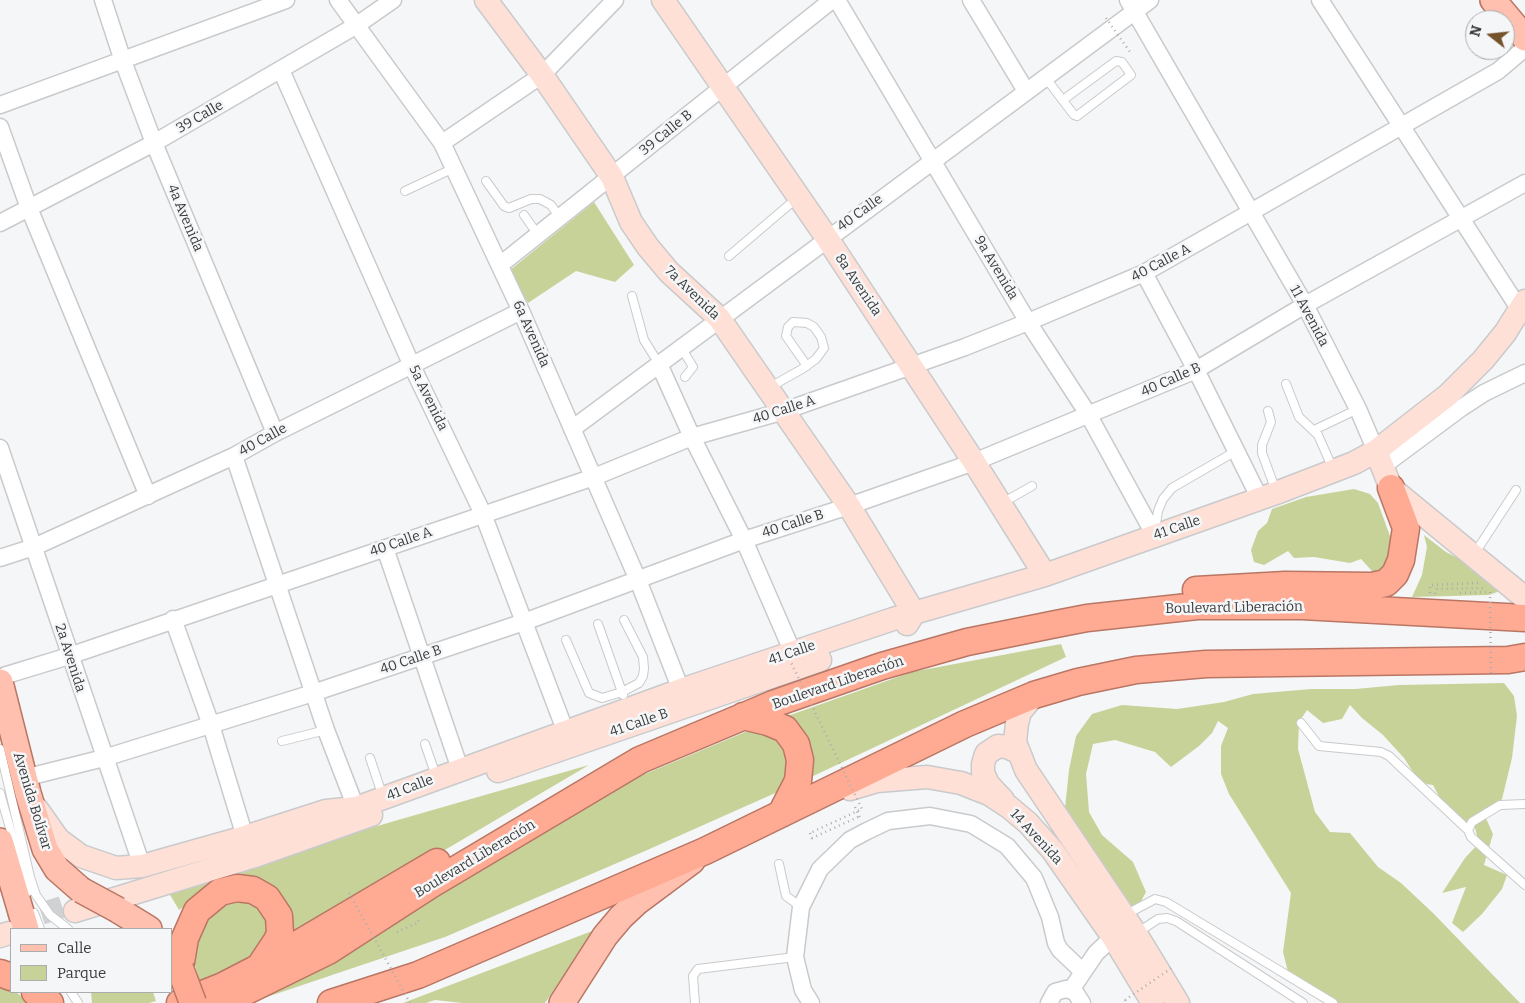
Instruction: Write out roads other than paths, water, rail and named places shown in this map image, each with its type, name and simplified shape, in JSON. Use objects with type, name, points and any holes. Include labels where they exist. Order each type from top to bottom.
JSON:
[{"type":"highway","points":[[1087,618],[1106,604],[1178,592],[1256,586],[1372,586],[1386,584],[1395,574],[1401,560],[1406,528],[1383,468]]},
{"type":"highway","name":"Boulevard Liberación","points":[[222,1003],[328,951],[430,885],[640,760],[743,716],[836,682],[967,642],[1087,618],[1196,606],[1433,605],[1522,609]]},
{"type":"highway","points":[[331,1003],[418,975],[706,851],[781,814],[835,791],[965,724],[1034,694],[1078,682],[1136,670],[1206,664],[1512,665]]},
{"type":"highway","points":[[743,716],[768,722],[785,729],[796,744],[800,760],[798,782],[781,814]]},
{"type":"highway","points":[[254,970],[267,957],[280,934],[279,916],[267,898],[253,890],[237,888],[220,892],[197,912],[176,960],[179,1002],[223,986],[254,970],[397,884],[585,775],[640,760]]},
{"type":"highway","points":[[374,1003],[387,998],[418,975]]},
{"type":"highway","points":[[42,993],[62,996]]},
{"type":"main road","name":"7a Avenida","points":[[486,0],[542,75],[612,178],[631,222],[648,248],[669,272],[719,318],[849,506],[914,613]]},
{"type":"main road","name":"8a Avenida","points":[[663,0],[827,238],[974,462],[1045,575]]},
{"type":"main road","points":[[1493,0],[1525,38]]},
{"type":"main road","name":"41 Calle","points":[[26,785],[52,832],[73,851],[91,861],[116,868],[142,866],[245,837],[326,811],[356,814],[383,798],[565,730],[625,700],[681,690],[789,651],[1045,575],[1334,471],[1383,468],[1448,395],[1483,360],[1505,333],[1522,306]]},
{"type":"main road","name":"11 Avenida","points":[[1383,468],[1474,555],[1522,609]]},
{"type":"main road","name":"41 Calle B","points":[[356,814],[895,634],[906,626],[914,613]]},
{"type":"main road","name":"Avenida Bolívar","points":[[0,682],[42,840],[51,860],[64,877],[74,908],[118,910],[147,928]]},
{"type":"main road","name":"14 Avenida","points":[[1034,694],[1020,712],[1017,723],[1016,742],[1026,770],[1130,925],[1178,1003]]},
{"type":"main road","points":[[1009,806],[988,784],[983,773],[983,764],[986,754],[998,746],[1007,747],[1018,752]]},
{"type":"main road","name":"14 Avenida","points":[[835,791],[877,781],[927,777],[961,783],[989,794],[1009,806],[1028,823],[1053,851],[1113,937],[1153,1003]]},
{"type":"main road","points":[[74,908],[258,855],[356,814]]},
{"type":"main road","points":[[0,840],[8,930]]},
{"type":"main road","points":[[562,1003],[605,936],[621,917],[636,902],[706,851]]},
{"type":"street","name":"4a Avenida","points":[[103,0],[154,143],[275,433]]},
{"type":"street","points":[[0,105],[286,0]]},
{"type":"street","name":"6a Avenida","points":[[338,0],[442,143],[521,311],[594,477],[638,580],[681,690]]},
{"type":"street","name":"39 Calle","points":[[0,223],[154,143],[357,25],[394,0]]},
{"type":"street","points":[[442,143],[542,75],[615,0]]},
{"type":"street","name":"39 Calle B","points":[[500,265],[612,178],[832,0]]},
{"type":"street","name":"9a Avenida","points":[[837,0],[1028,322],[1088,414],[1155,536]]},
{"type":"street","points":[[971,0],[1026,91]]},
{"type":"street","name":"40 Calle","points":[[572,429],[1045,77],[1131,6],[1150,0]]},
{"type":"street","points":[[1320,0],[1461,220],[1522,306]]},
{"type":"street","name":"11 Avenida","points":[[1131,6],[1305,305],[1358,409],[1383,468]]},
{"type":"street","name":"40 Calle A","points":[[0,677],[69,656],[594,477],[692,437],[784,411],[965,347],[1028,322],[1144,273],[1498,71],[1525,48]]},
{"type":"street","name":"5a Avenida","points":[[281,70],[412,366],[483,514],[565,730]]},
{"type":"street","points":[[0,127],[29,208],[148,496]]},
{"type":"street","name":"40 Calle B","points":[[26,785],[104,758],[313,693],[524,622],[744,540],[849,506],[974,462],[1196,370],[1305,305],[1525,184]]},
{"type":"street","points":[[1144,273],[1196,370],[1236,451],[1268,496]]},
{"type":"street","name":"40 Calle","points":[[0,558],[34,547],[234,456],[275,433],[521,311]]},
{"type":"street","points":[[659,364],[692,437],[744,540],[789,651]]},
{"type":"street","name":"41 Calle","points":[[1383,468],[1460,408],[1484,393],[1525,373]]},
{"type":"street","name":"2a Avenida","points":[[0,448],[69,656],[142,866]]},
{"type":"street","points":[[234,456],[313,693],[356,814]]},
{"type":"street","points":[[385,548],[460,769]]},
{"type":"street","points":[[173,619],[211,725],[245,837]]},
{"type":"street","points":[[811,1003],[803,990],[795,957],[801,907],[820,869],[850,840],[867,831],[888,821],[930,816],[971,824],[1007,846],[1034,878],[1050,917],[1056,943],[1060,950],[1083,972]]},
{"type":"street","points":[[1071,990],[1096,953],[1113,937]]},
{"type":"street","points":[[1049,1003],[1055,992],[1071,990],[1079,996],[1082,1003]]},
{"type":"lane","points":[[1045,77],[1074,114],[1078,116],[1131,75],[1122,62],[1116,61],[1064,100]]},
{"type":"lane","points":[[405,191],[454,168]]},
{"type":"lane","points":[[486,181],[504,206],[509,208],[531,198],[540,199],[551,205],[560,218]]},
{"type":"lane","points":[[729,256],[799,197]]},
{"type":"lane","points":[[524,215],[538,235]]},
{"type":"lane","points":[[632,296],[644,340],[659,364]]},
{"type":"lane","points":[[768,388],[807,366],[822,353],[824,348],[821,337],[814,328],[808,323],[793,322],[788,327],[786,336],[807,366]]},
{"type":"lane","points":[[681,347],[693,367],[685,377]]},
{"type":"lane","points":[[1286,384],[1299,416],[1314,430],[1334,471]]},
{"type":"lane","points":[[1314,430],[1358,409]]},
{"type":"lane","points":[[1268,411],[1271,422],[1262,445],[1262,453],[1268,496]]},
{"type":"lane","points":[[1155,536],[1158,511],[1163,499],[1172,488],[1236,451]]},
{"type":"lane","points":[[1000,504],[1032,486]]},
{"type":"lane","points":[[1474,555],[1516,490]]},
{"type":"lane","points":[[624,620],[642,657],[644,668],[643,676],[639,683],[625,700]]},
{"type":"lane","points":[[598,624],[625,700]]},
{"type":"lane","points":[[566,640],[590,693],[602,698],[625,700]]},
{"type":"lane","points":[[1301,724],[1319,746],[1381,752],[1389,756],[1468,830],[1471,837],[1525,885]]},
{"type":"lane","points":[[282,741],[326,730]]},
{"type":"lane","points":[[425,744],[436,778]]},
{"type":"lane","points":[[0,749],[30,877],[36,895],[50,915],[74,908]]},
{"type":"lane","points":[[370,758],[383,798]]},
{"type":"lane","points":[[0,793],[40,928]]},
{"type":"lane","points":[[1468,830],[1472,822],[1500,805],[1525,804]]},
{"type":"lane","points":[[779,864],[786,896],[801,907]]},
{"type":"lane","points":[[1130,925],[1155,899],[1166,902],[1333,1003]]},
{"type":"lane","points":[[1130,925],[1167,918],[1176,921],[1303,1003]]},
{"type":"lane","points":[[695,1003],[693,976],[698,969],[795,957]]},
{"type":"lane","points":[[62,996],[78,1003]]},
{"type":"tunnel","points":[[10,924],[74,903]]}]
